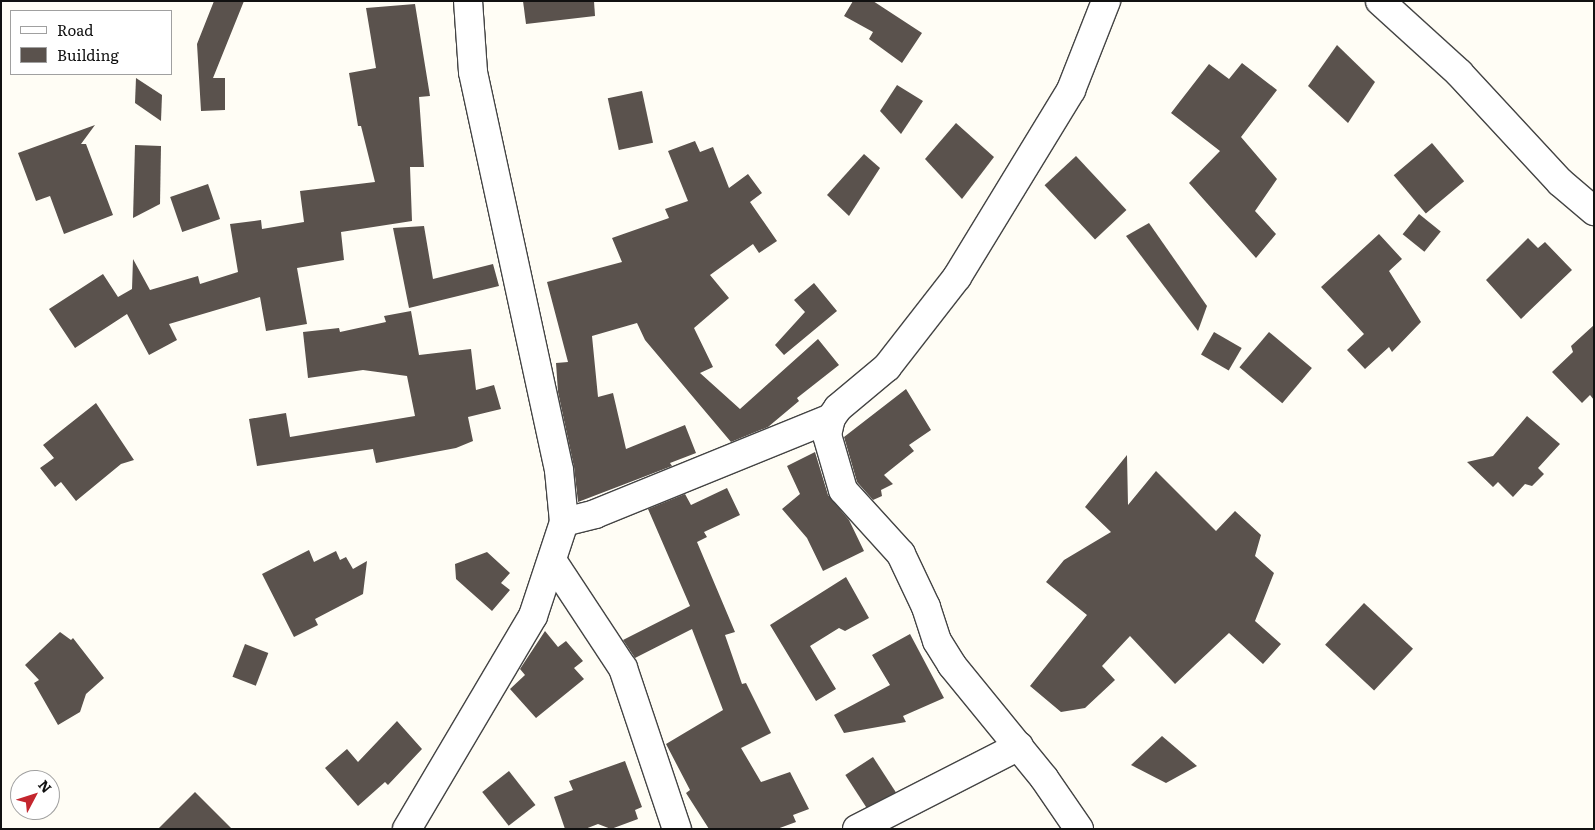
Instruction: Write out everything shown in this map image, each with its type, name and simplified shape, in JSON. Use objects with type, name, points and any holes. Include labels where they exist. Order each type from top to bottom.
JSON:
[{"type":"street","points":[[407,829],[533,616],[553,562],[564,522],[559,470],[473,72],[468,1]]},
{"type":"street","points":[[564,522],[596,514],[830,418],[846,399],[887,367],[957,277],[1071,90],[1106,1]]},
{"type":"street","points":[[1380,1],[1459,73],[1560,182],[1594,210]]},
{"type":"street","points":[[830,418],[827,435],[843,490],[901,554],[926,607],[937,641],[952,665],[1018,746],[1079,829]]},
{"type":"street","points":[[553,562],[623,668],[677,829]]},
{"type":"street","points":[[857,829],[1018,746]]},
{"type":"building","points":[[214,1],[244,1],[213,78],[225,78],[225,110],[201,111],[197,44]]},
{"type":"building","points":[[523,1],[594,1],[595,16],[526,24]]},
{"type":"building","points":[[853,1],[873,1],[922,33],[902,63],[869,39],[873,32],[844,16]]},
{"type":"building","points":[[415,4],[430,96],[419,97],[424,167],[410,167],[412,221],[341,232],[344,260],[297,268],[307,324],[266,331],[260,297],[169,324],[177,340],[149,355],[127,314],[75,348],[49,309],[103,274],[118,297],[132,289],[133,259],[150,290],[198,276],[200,284],[238,272],[230,224],[261,220],[262,229],[304,222],[300,191],[375,182],[361,126],[358,126],[349,73],[376,68],[366,8]]},
{"type":"building","points":[[1337,45],[1375,82],[1348,123],[1308,86]]},
{"type":"building","points":[[1242,63],[1277,90],[1241,137],[1277,179],[1255,211],[1276,234],[1256,258],[1189,183],[1220,151],[1171,113],[1209,64],[1229,79]]},
{"type":"building","points":[[136,78],[162,95],[161,121],[135,103]]},
{"type":"building","points":[[897,85],[923,101],[901,134],[880,111]]},
{"type":"building","points":[[642,91],[653,143],[619,150],[608,98]]},
{"type":"building","points":[[956,123],[994,157],[962,199],[925,159]]},
{"type":"building","points":[[95,125],[81,144],[86,144],[113,215],[64,234],[50,196],[36,201],[18,153]]},
{"type":"building","points":[[695,141],[700,152],[713,147],[729,188],[748,174],[762,193],[750,202],[777,241],[759,253],[753,244],[710,275],[729,298],[694,328],[713,367],[700,373],[740,409],[818,339],[839,365],[797,398],[799,401],[768,427],[731,442],[645,340],[637,323],[592,336],[598,397],[613,393],[626,449],[685,425],[696,453],[670,463],[672,466],[578,502],[574,467],[558,392],[556,363],[568,362],[547,282],[622,262],[612,238],[669,218],[665,209],[688,201],[668,151]]},
{"type":"building","points":[[1432,143],[1464,181],[1426,213],[1394,175]]},
{"type":"building","points":[[135,145],[161,146],[160,204],[133,218]]},
{"type":"building","points":[[864,154],[880,168],[849,216],[827,195]]},
{"type":"building","points":[[1076,156],[1126,210],[1095,239],[1045,185]]},
{"type":"building","points":[[208,184],[220,219],[182,232],[170,197]]},
{"type":"building","points":[[1419,214],[1441,232],[1424,252],[1403,234]]},
{"type":"building","points":[[1149,223],[1207,306],[1198,331],[1126,236]]},
{"type":"building","points":[[424,226],[433,279],[493,264],[499,286],[409,308],[393,228]]},
{"type":"building","points":[[1379,234],[1402,259],[1389,271],[1421,322],[1392,352],[1389,347],[1365,369],[1347,350],[1364,334],[1321,287]]},
{"type":"building","points":[[1528,238],[1538,248],[1545,242],[1572,270],[1521,319],[1486,280]]},
{"type":"building","points":[[814,283],[837,311],[784,355],[775,345],[805,312],[794,300]]},
{"type":"building","points":[[411,311],[419,355],[471,349],[476,390],[494,385],[501,409],[468,417],[473,441],[456,448],[376,463],[373,449],[257,466],[249,419],[286,413],[290,437],[415,416],[407,376],[363,370],[308,378],[303,332],[339,328],[340,332],[386,322],[384,316]]},
{"type":"building","points":[[1594,325],[1594,400],[1590,395],[1582,403],[1552,372],[1573,352],[1571,346]]},
{"type":"building","points":[[1214,332],[1242,348],[1229,371],[1201,355]]},
{"type":"building","points":[[1269,332],[1312,368],[1282,403],[1239,367]]},
{"type":"building","points":[[906,389],[931,430],[909,445],[914,451],[884,475],[893,484],[881,490],[882,496],[873,500],[857,482],[844,437]]},
{"type":"building","points":[[96,403],[134,460],[121,464],[76,501],[61,482],[55,487],[40,468],[54,458],[43,445]]},
{"type":"building","points":[[1527,416],[1560,444],[1538,468],[1544,474],[1532,486],[1525,484],[1513,497],[1498,482],[1493,487],[1467,462],[1493,456]]},
{"type":"building","points":[[815,452],[828,495],[849,520],[864,551],[823,571],[807,538],[782,509],[800,494],[787,466]]},
{"type":"building","points":[[1127,455],[1128,505],[1156,471],[1216,531],[1235,511],[1261,535],[1255,556],[1274,573],[1255,621],[1281,644],[1263,664],[1229,633],[1175,684],[1130,636],[1102,666],[1115,680],[1085,708],[1061,712],[1030,686],[1087,615],[1046,582],[1064,560],[1111,532],[1085,507]]},
{"type":"building","points":[[727,488],[740,515],[704,532],[707,537],[697,542],[735,632],[725,635],[742,684],[746,683],[771,733],[741,748],[761,782],[790,772],[809,809],[793,815],[796,822],[777,829],[709,829],[686,793],[690,790],[666,744],[723,710],[692,629],[635,658],[623,640],[690,606],[648,509],[685,494],[691,505]]},
{"type":"building","points":[[309,550],[314,562],[336,551],[340,560],[346,557],[353,569],[367,561],[363,594],[315,619],[318,625],[294,637],[262,574]]},
{"type":"building","points":[[487,552],[510,573],[501,583],[510,590],[492,611],[456,579],[455,564]]},
{"type":"building","points":[[846,577],[869,618],[845,631],[839,628],[810,646],[836,689],[816,701],[770,625]]},
{"type":"building","points":[[1364,603],[1413,649],[1374,690],[1325,645]]},
{"type":"building","points":[[545,631],[558,647],[566,641],[583,661],[574,668],[584,679],[536,718],[510,689],[525,675],[520,669]]},
{"type":"building","points":[[60,632],[71,640],[73,638],[104,678],[86,694],[80,712],[58,725],[34,683],[39,680],[25,665]]},
{"type":"building","points":[[910,634],[944,698],[903,716],[906,722],[844,733],[834,715],[890,685],[872,655]]},
{"type":"building","points":[[245,644],[268,653],[256,686],[232,677]]},
{"type":"building","points":[[397,721],[422,749],[388,785],[385,782],[358,806],[325,768],[347,749],[358,762]]},
{"type":"building","points":[[1162,736],[1197,766],[1166,783],[1131,765]]},
{"type":"building","points":[[873,757],[896,792],[868,810],[845,775]]},
{"type":"building","points":[[625,761],[642,807],[635,810],[638,819],[611,829],[598,824],[585,829],[565,829],[554,797],[573,790],[569,781]]},
{"type":"building","points":[[509,771],[535,805],[509,826],[482,792]]},
{"type":"building","points":[[195,792],[232,829],[158,829]]}]
